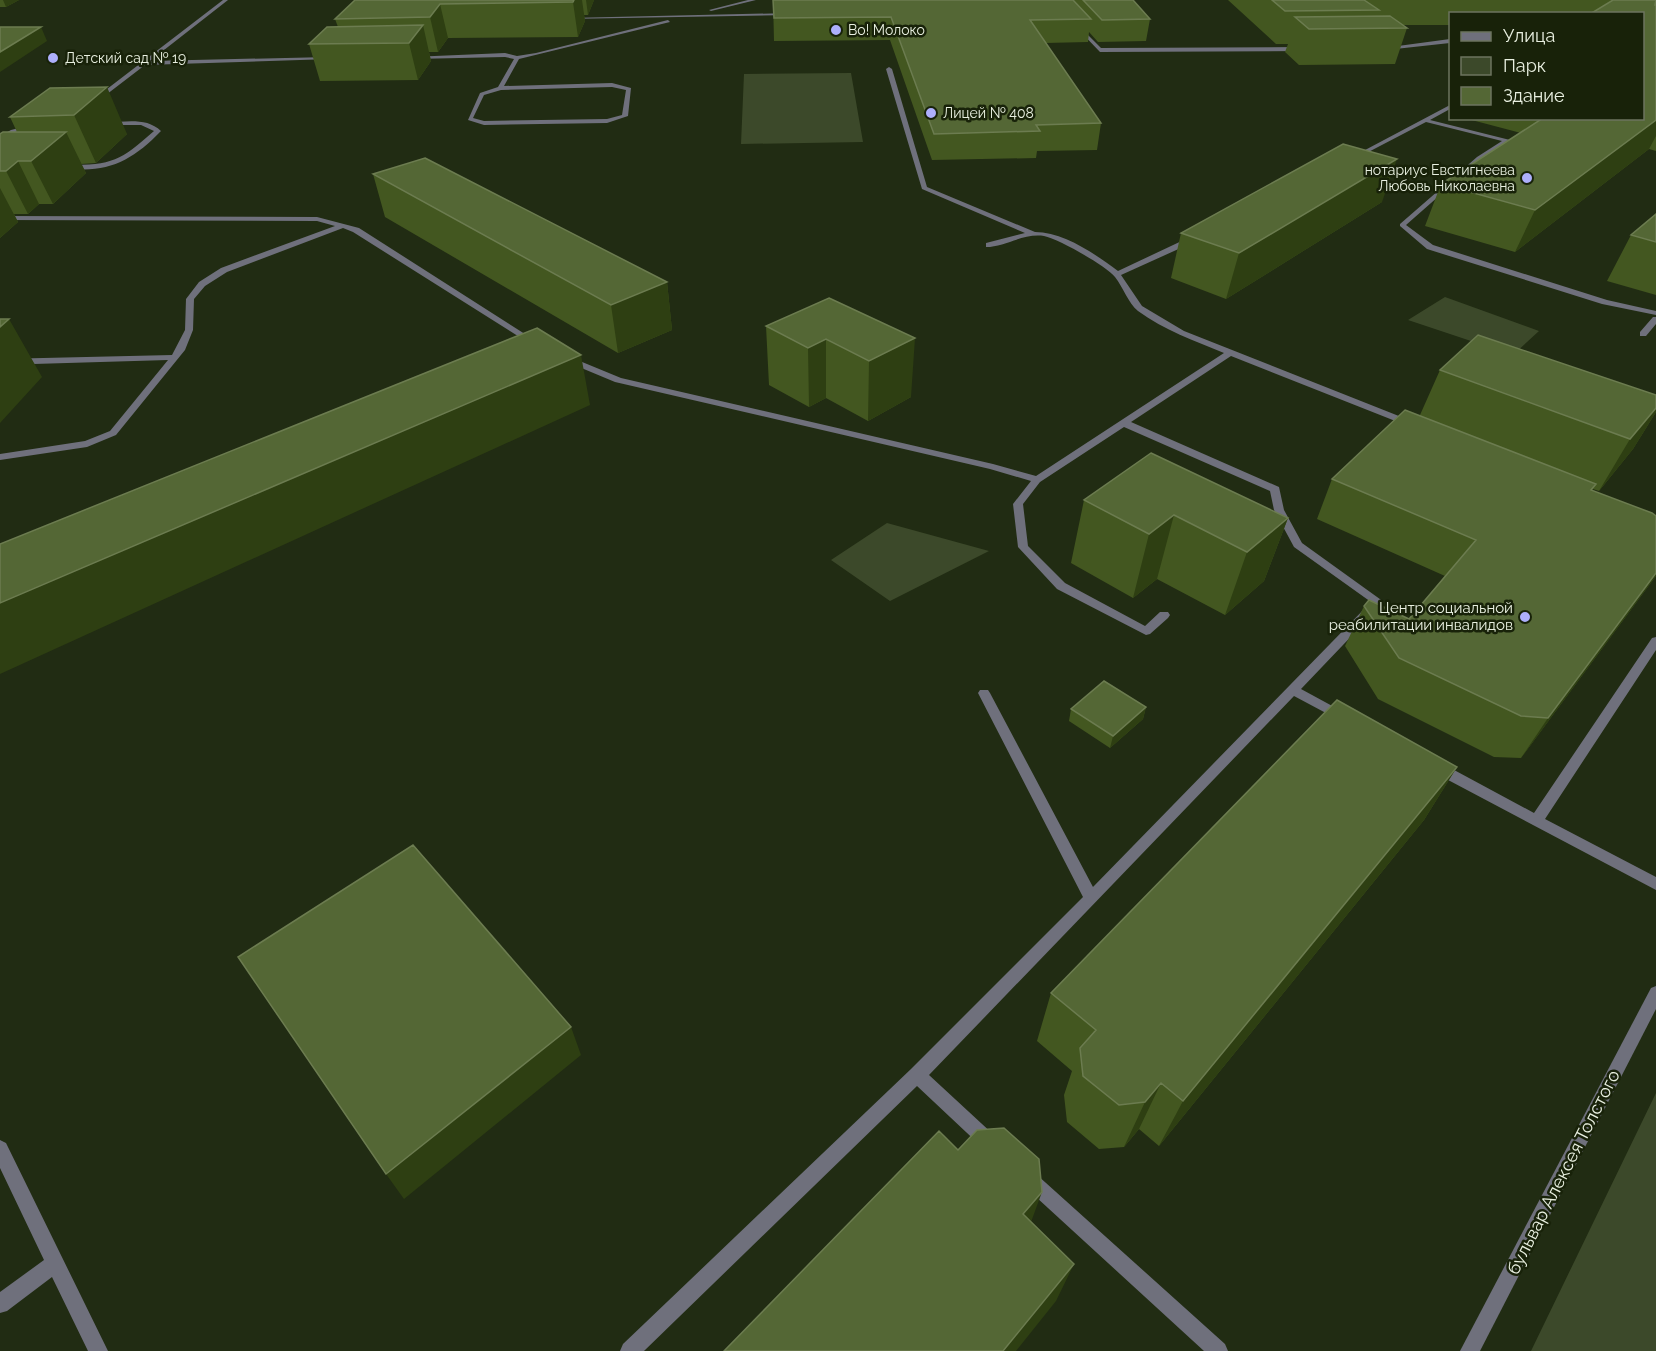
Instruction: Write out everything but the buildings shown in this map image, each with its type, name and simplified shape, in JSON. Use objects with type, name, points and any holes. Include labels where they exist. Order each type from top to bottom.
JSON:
[{"type":"street","points":[[88,106],[226,0]]},
{"type":"street","points":[[412,57],[505,54],[517,58],[536,55],[754,0]]},
{"type":"street","points":[[760,14],[762,7]]},
{"type":"street","points":[[561,19],[796,14]]},
{"type":"street","points":[[1072,20],[1100,50],[1314,48]]},
{"type":"street","points":[[1384,48],[1449,41]]},
{"type":"street","points":[[145,63],[331,58]]},
{"type":"street","points":[[501,88],[612,86],[628,89],[625,116],[608,121],[484,123],[470,119],[482,94],[501,88],[517,58]]},
{"type":"street","points":[[889,69],[924,188],[1034,234]]},
{"type":"street","points":[[1340,165],[1449,108]]},
{"type":"street","points":[[1424,120],[1507,140],[1479,158],[1402,225],[1430,247],[1605,302],[1656,313]]},
{"type":"street","points":[[57,167],[118,162],[127,158],[158,131],[155,127],[143,124],[103,124]]},
{"type":"street","points":[[0,139],[13,131],[34,126]]},
{"type":"street","points":[[0,218],[317,219],[356,230],[539,346]]},
{"type":"street","points":[[0,457],[87,444],[113,433],[187,341],[192,321],[190,299],[202,284],[224,270],[343,226]]},
{"type":"street","points":[[989,245],[1020,235],[1045,234],[1099,260],[1117,274],[1139,308],[1181,333],[1416,426]]},
{"type":"street","points":[[1117,274],[1199,237]]},
{"type":"street","points":[[1643,334],[1656,319]]},
{"type":"street","points":[[1164,615],[1146,631],[1061,586],[1023,547],[1018,504],[1037,480],[1230,353]]},
{"type":"street","points":[[559,356],[618,380],[982,464],[1037,480]]},
{"type":"street","points":[[0,362],[175,357]]},
{"type":"street","points":[[630,1351],[917,1075],[1378,602],[1298,545],[1279,510],[1275,489],[1124,423]]},
{"type":"street","points":[[1536,821],[1656,641]]},
{"type":"street","points":[[1294,690],[1358,724]]},
{"type":"street","points":[[984,693],[1091,898]]},
{"type":"street","points":[[1431,764],[1656,884]]},
{"type":"street","name":"бульвар Алексея Толстого","points":[[1470,1351],[1656,993]]},
{"type":"street","points":[[917,1075],[1218,1351]]},
{"type":"street","points":[[0,1149],[98,1351]]},
{"type":"street","points":[[0,1304],[56,1263]]},
{"type":"green space","points":[[851,73],[863,142],[741,144],[744,74]]},
{"type":"green space","points":[[1445,297],[1539,331],[1513,355],[1408,320]]},
{"type":"green space","points":[[887,523],[989,551],[890,601],[831,560]]},
{"type":"green space","points":[[1656,1093],[1656,1351],[1531,1351]]},
{"type":"place","name":"Во! Молоко","points":[[836,30]]},
{"type":"place","name":"Детский сад № 19","points":[[53,58]]},
{"type":"place","name":"Лицей № 408","points":[[931,113]]},
{"type":"place","name":"нотариус Евстигнеева Любовь Николаевна","points":[[1527,178]]},
{"type":"place","name":"Центр социальной реабилитации инвалидов","points":[[1525,617]]}]
